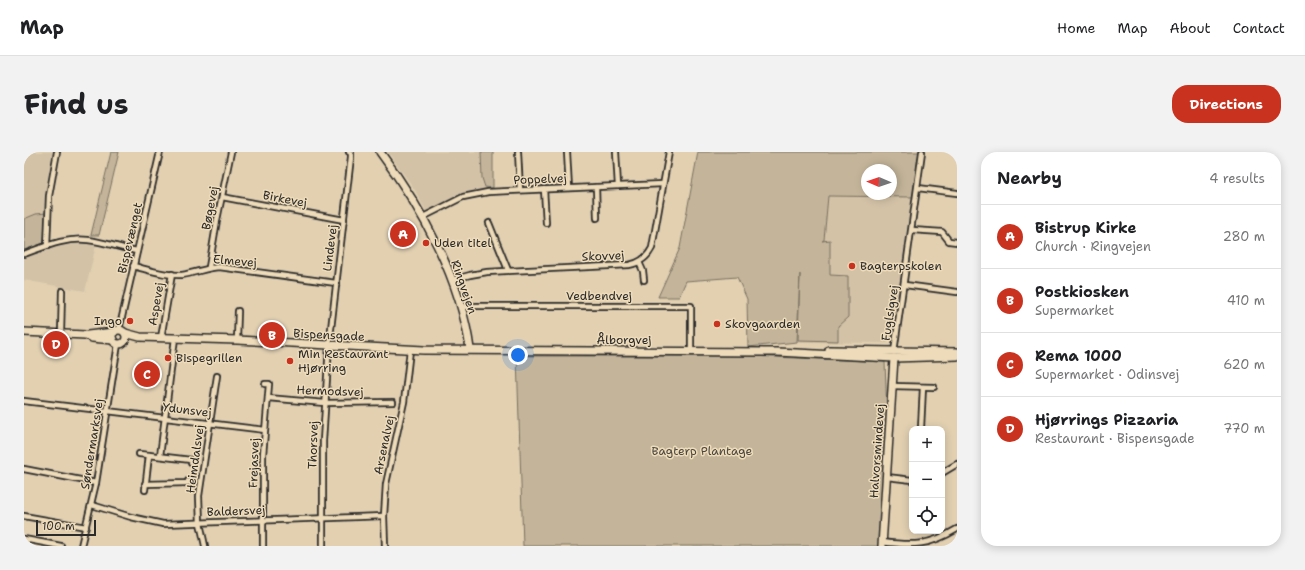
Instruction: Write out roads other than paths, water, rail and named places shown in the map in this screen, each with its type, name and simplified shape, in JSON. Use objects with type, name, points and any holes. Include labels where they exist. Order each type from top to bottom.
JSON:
[{"type":"main road","name":"Ringvejen","points":[[380,152],[404,186],[423,217],[439,250],[452,280],[461,307],[468,334],[470,350]]},
{"type":"main road","name":"Bispensgade","points":[[24,332],[85,335],[121,334],[140,337],[237,340],[410,350],[470,350]]},
{"type":"main road","points":[[121,334],[122,343],[115,342],[112,336],[121,334]]},
{"type":"main road","name":"Bispensgade","points":[[85,335],[92,338],[115,342]]},
{"type":"main road","name":"Ålborgvej","points":[[470,350],[777,352],[819,350],[957,356]]},
{"type":"main road","name":"Ålborgvej","points":[[894,354],[957,352]]},
{"type":"main road","name":"Halvorsmindevej","points":[[882,544],[894,354]]},
{"type":"street","points":[[47,246],[49,196],[57,152]]},
{"type":"street","name":"Bispevænget","points":[[121,334],[133,266],[160,152]]},
{"type":"street","name":"Bøgevej","points":[[209,268],[231,152]]},
{"type":"street","points":[[518,152],[520,190]]},
{"type":"street","points":[[567,152],[569,188]]},
{"type":"street","points":[[616,152],[618,186]]},
{"type":"street","name":"Skovvej","points":[[452,280],[475,274],[508,270],[629,265],[645,259],[652,248],[669,152]]},
{"type":"street","name":"Fuglsigvej","points":[[894,354],[922,152]]},
{"type":"street","name":"Lindevej","points":[[328,346],[344,220],[350,153]]},
{"type":"street","name":"Poppelvej","points":[[423,217],[463,197],[488,192],[663,184]]},
{"type":"street","points":[[596,187],[597,218]]},
{"type":"street","points":[[918,188],[957,193]]},
{"type":"street","points":[[544,189],[546,223]]},
{"type":"street","name":"Birkevej","points":[[222,197],[344,220]]},
{"type":"street","points":[[489,223],[508,270]]},
{"type":"street","points":[[912,230],[942,232],[948,241],[957,242]]},
{"type":"street","points":[[24,254],[47,246],[75,240],[88,240],[137,251]]},
{"type":"street","points":[[639,262],[643,271],[644,280]]},
{"type":"street","name":"Elmevej","points":[[133,266],[172,274],[188,274],[209,268],[219,267],[336,283]]},
{"type":"street","name":"Aspevej","points":[[161,338],[172,274]]},
{"type":"street","points":[[904,285],[957,292]]},
{"type":"street","points":[[61,333],[62,291]]},
{"type":"street","name":"Vedbendvej","points":[[461,307],[691,306],[691,351]]},
{"type":"street","points":[[237,340],[238,311]]},
{"type":"street","points":[[160,456],[175,338]]},
{"type":"street","name":"Søndermarksvej","points":[[80,546],[92,505],[96,484],[115,342]]},
{"type":"street","name":"Thorsvej","points":[[323,546],[322,447],[328,346]]},
{"type":"street","name":"Arsenalvej","points":[[385,546],[384,516],[386,484],[404,402],[410,350]]},
{"type":"street","name":"Heimdalsvej","points":[[205,546],[200,523],[200,490],[217,376]]},
{"type":"street","name":"Frejasvej","points":[[264,546],[262,477],[269,384],[265,384]]},
{"type":"street","points":[[892,386],[934,387]]},
{"type":"street","points":[[921,426],[923,387]]},
{"type":"street","name":"Hermodsvej","points":[[268,398],[325,403],[392,402]]},
{"type":"street","name":"Ydunsvej","points":[[24,401],[265,430]]},
{"type":"street","points":[[139,454],[191,460],[190,463]]},
{"type":"street","points":[[145,490],[149,455]]},
{"type":"street","points":[[945,471],[957,464]]},
{"type":"street","points":[[24,470],[96,484]]},
{"type":"street","points":[[887,477],[909,480]]},
{"type":"street","points":[[145,484],[188,483],[188,481]]},
{"type":"street","name":"Baldersvej","points":[[92,505],[146,521],[163,524],[384,516]]},
{"type":"street","points":[[24,516],[86,527]]},
{"type":"street","points":[[882,544],[929,545],[957,529]]},
{"type":"street","points":[[24,539],[61,546]]},
{"type":"place","name":"Bistrup Kirke","points":[[403,234]]},
{"type":"place","name":"Uden titel","points":[[426,243]]},
{"type":"place","name":"Bagterpskolen","points":[[852,266]]},
{"type":"place","name":"Ingo","points":[[130,321]]},
{"type":"place","name":"Skovgaarden","points":[[717,324]]},
{"type":"place","name":"Postkiosken","points":[[272,335]]},
{"type":"place","name":"Hjørrings Pizzaria","points":[[56,344]]},
{"type":"place","name":"Bispegrillen","points":[[168,358]]},
{"type":"place","name":"Min Restaurant Hjørring","points":[[290,361]]},
{"type":"place","name":"Rema 1000","points":[[147,374]]},
{"type":"park label","name":"Bagterp Plantage","points":[[702,451]]}]
